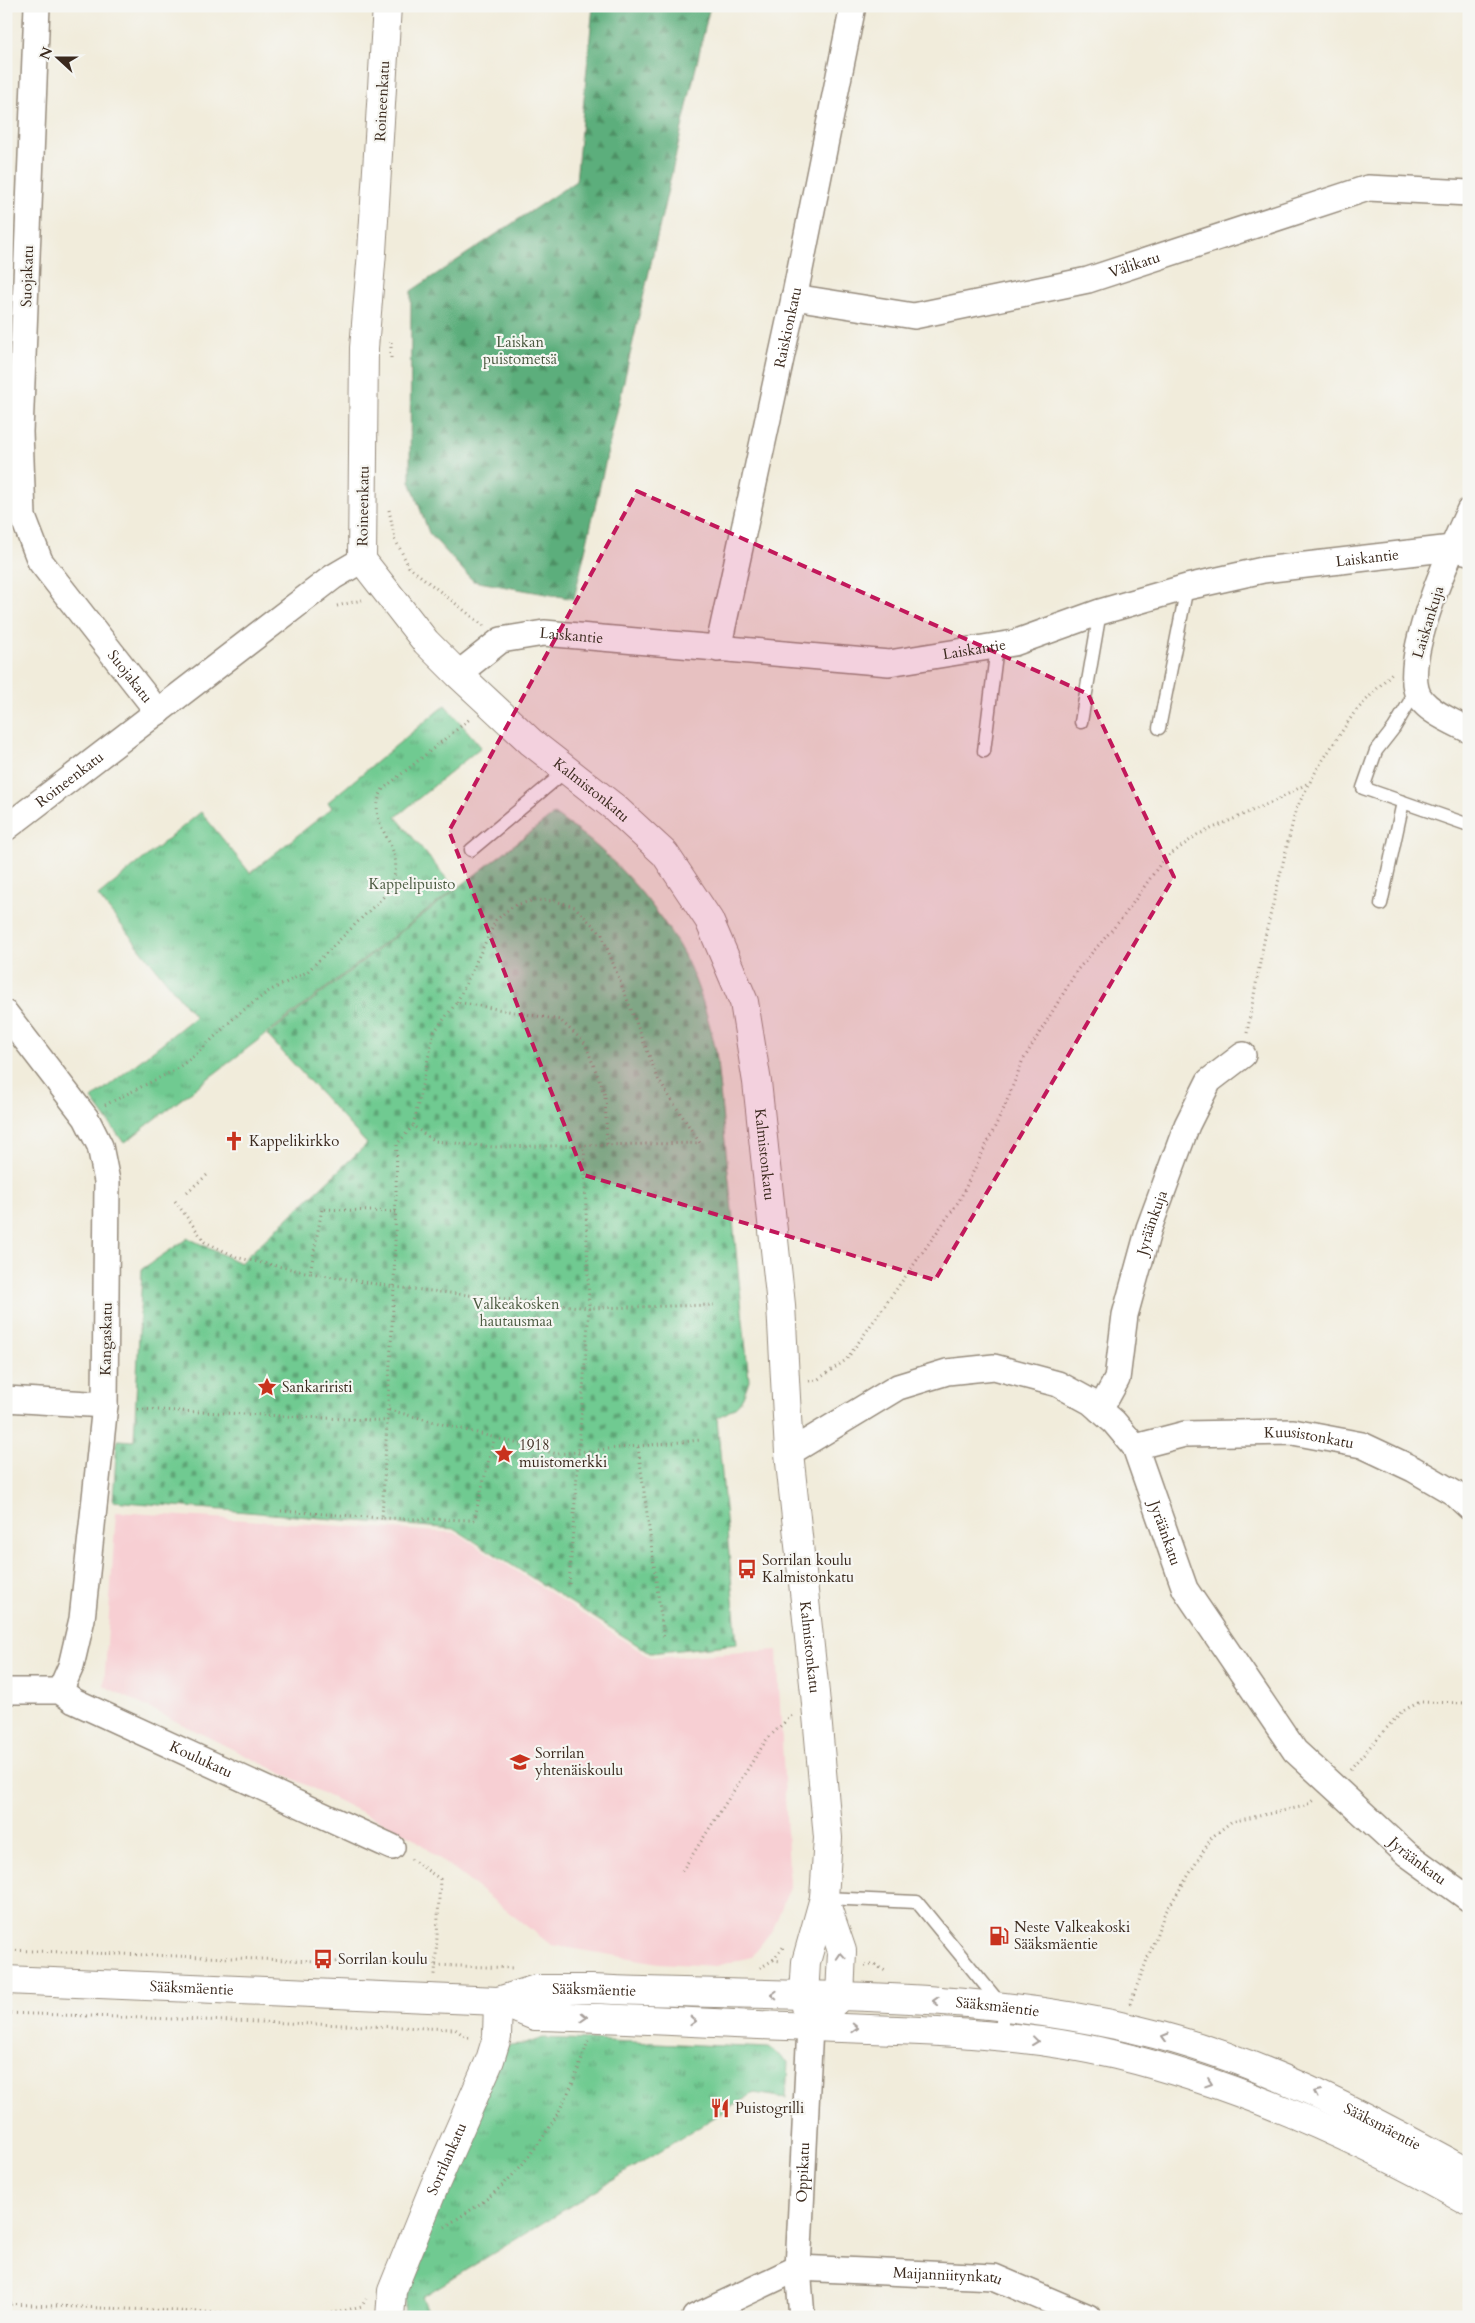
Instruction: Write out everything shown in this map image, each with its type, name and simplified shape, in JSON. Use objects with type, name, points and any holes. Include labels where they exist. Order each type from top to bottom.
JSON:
[{"type":"street","name":"Suojakatu","points":[[37,6],[20,432],[22,517],[40,561],[158,712]]},
{"type":"street","name":"Roineenkatu","points":[[6,828],[333,578],[362,560],[364,348],[372,252],[387,6]]},
{"type":"street","name":"Raiskionkatu","points":[[718,649],[794,297],[854,6]]},
{"type":"street","name":"Välikatu","points":[[794,297],[914,316],[1088,280],[1368,188],[1469,193]]},
{"type":"street","points":[[1460,550],[1469,511]]},
{"type":"street","name":"Laiskantie","points":[[458,674],[501,640],[544,633],[889,663],[1014,643],[1100,612],[1187,587],[1263,570],[1460,550]]},
{"type":"street","name":"Laiskankuja","points":[[1416,691],[1415,666],[1425,622],[1460,550]]},
{"type":"street","name":"Kalmistonkatu","points":[[362,560],[426,642],[458,674],[474,715],[531,742],[614,808],[665,854],[709,920],[744,1002],[759,1102],[781,1305],[788,1453],[828,1838],[824,1898],[809,1948],[804,1996],[810,2027]]},
{"type":"street","points":[[1416,691],[1433,711],[1469,730]]},
{"type":"street","name":"Kangaskatu","points":[[6,1014],[86,1118],[100,1146],[107,1180],[105,1405],[82,1619],[71,1666],[60,1691]]},
{"type":"street","name":"Jyräänkuja","points":[[1100,1410],[1117,1379],[1125,1315],[1149,1228],[1187,1125],[1209,1081],[1243,1055]]},
{"type":"street","name":"Jyräänkatu","points":[[788,1453],[898,1387],[947,1372],[994,1367],[1058,1384],[1091,1402],[1114,1422],[1135,1447],[1185,1589],[1295,1751],[1407,1854],[1469,1899]]},
{"type":"street","points":[[6,1399],[105,1405]]},
{"type":"street","name":"Kuusistonkatu","points":[[1135,1447],[1184,1434],[1293,1432],[1362,1446],[1413,1469],[1454,1494],[1469,1507]]},
{"type":"street","points":[[6,1691],[60,1691]]},
{"type":"street","name":"Koulukatu","points":[[60,1691],[84,1705],[392,1847]]},
{"type":"street","name":"Kalmistonkatu","points":[[824,1898],[842,1951],[840,1997]]},
{"type":"street","name":"Sääksmäentie","points":[[6,1980],[498,2002],[535,2016],[942,2031],[1059,2044],[1114,2055],[1171,2070],[1321,2124],[1469,2202]]},
{"type":"street","name":"Sääksmäentie","points":[[498,2002],[536,1989],[953,2001],[1045,2011],[1138,2030],[1257,2067],[1321,2094],[1383,2125],[1469,2173]]},
{"type":"street","points":[[810,2027],[840,1997]]},
{"type":"street","name":"Sorrilankatu","points":[[390,2317],[392,2291],[434,2187],[490,2060],[497,2037],[498,2002]]},
{"type":"street","name":"Oppikatu","points":[[802,2317],[798,2268],[810,2027]]},
{"type":"street","points":[[695,2317],[798,2268]]},
{"type":"street","name":"Maijanniitynkatu","points":[[798,2268],[994,2277],[1088,2317]]},
{"type":"lane","points":[[1159,728],[1187,587]]},
{"type":"lane","points":[[1081,722],[1100,612]]},
{"type":"lane","points":[[984,751],[997,646]]},
{"type":"lane","points":[[1416,691],[1394,728],[1376,751],[1363,788],[1466,824]]},
{"type":"lane","points":[[471,850],[567,770]]},
{"type":"lane","points":[[1381,904],[1403,802]]},
{"type":"lane","points":[[824,1898],[917,1902],[1004,2007],[1001,2037]]},
{"type":"path","points":[[390,365],[392,336]]},
{"type":"path","points":[[388,505],[395,539],[410,567],[501,640]]},
{"type":"path","points":[[361,601],[368,605]]},
{"type":"path","points":[[1243,1055],[1264,941],[1296,809],[1310,782],[1354,713],[1394,672]]},
{"type":"path","points":[[86,1118],[114,1100],[175,1070],[199,1052],[237,1015],[270,991],[307,972],[373,908],[393,884],[397,872],[393,848],[380,824],[378,799],[383,789],[474,715]]},
{"type":"path","points":[[786,1386],[817,1380],[846,1360],[959,1201],[1005,1106],[1022,1062],[1078,969],[1123,917],[1163,860],[1197,835],[1279,799],[1310,782]]},
{"type":"path","points":[[382,1518],[394,1287],[397,1144],[413,1126],[434,1032],[457,1002],[496,920],[513,906],[534,900],[555,901],[575,907],[602,935],[659,1081],[700,1142],[494,1147],[434,1141],[413,1126]]},
{"type":"path","points":[[457,1002],[560,1020],[585,1043],[605,1095],[607,1144]]},
{"type":"path","points":[[569,1584],[589,1308],[584,1145]]},
{"type":"path","points":[[186,1192],[207,1174]]},
{"type":"path","points":[[175,1201],[205,1242],[239,1258],[310,1274],[394,1287],[589,1308],[714,1305]]},
{"type":"path","points":[[310,1274],[322,1209],[396,1212]]},
{"type":"path","points":[[138,1409],[388,1421]]},
{"type":"path","points":[[389,1410],[557,1454],[701,1440]]},
{"type":"path","points":[[281,1511],[382,1518],[474,1520],[494,1439]]},
{"type":"path","points":[[638,1447],[664,1639]]},
{"type":"path","points":[[1128,2008],[1164,1915],[1212,1837],[1231,1822],[1306,1806],[1333,1787],[1402,1711],[1420,1702],[1469,1703]]},
{"type":"path","points":[[682,1871],[767,1739],[797,1710],[798,1718]]},
{"type":"path","points":[[392,1847],[440,1879],[434,2028]]},
{"type":"path","points":[[774,1960],[788,1939]]},
{"type":"path","points":[[6,1950],[322,1960],[436,1966]]},
{"type":"path","points":[[6,2013],[455,2029],[466,2037],[497,2037]]},
{"type":"path","points":[[444,2228],[490,2196],[535,2150],[561,2108],[584,2055],[590,2034],[591,2017]]},
{"type":"path","points":[[6,2304],[298,2316],[339,2312],[341,2317]]},
{"type":"highlighted area","points":[[637,491],[1088,694],[1174,877],[935,1280],[584,1175],[449,831]]},
{"type":"shaded area","name":"Sorrilan yhtenäiskoulu","points":[[116,1512],[457,1533],[651,1658],[777,1650],[790,1887],[773,1929],[751,1957],[716,1966],[659,1963],[551,1945],[412,1837],[104,1686]]},
{"type":"green space","name":"Laiskan puistometsä","points":[[593,6],[710,6],[574,599],[473,581],[429,533],[410,481],[411,291],[576,181]]},
{"type":"green space","name":"Kappelipuisto","points":[[445,705],[481,747],[396,817],[455,889],[124,1143],[92,1099],[195,1017],[98,896],[201,812],[250,873],[332,808],[328,802]]},
{"type":"green space","name":"Valkeakosken hautausmaa","points":[[554,814],[614,862],[647,900],[667,927],[684,955],[699,990],[716,1052],[749,1380],[744,1395],[738,1404],[717,1418],[737,1644],[650,1653],[455,1529],[113,1501],[117,1440],[134,1441],[142,1269],[188,1238],[240,1263],[367,1144],[267,1035]]},
{"type":"green space","points":[[543,2038],[769,2048],[788,2062],[786,2098],[754,2093],[422,2297],[431,2317],[404,2317],[407,2278],[506,2045],[525,2044]]},
{"type":"place","name":"Kappelikirkko","points":[[234,1141]]},
{"type":"place","name":"Sankariristi","points":[[267,1387]]},
{"type":"place","name":"1918 muistomerkki","points":[[504,1454]]},
{"type":"place","name":"Sorrilan koulu Kalmistonkatu","points":[[747,1569]]},
{"type":"place","name":"Sorrilan yhtenäiskoulu","points":[[520,1762]]},
{"type":"place","name":"Neste Valkeakoski Sääksmäentie","points":[[999,1936]]},
{"type":"place","name":"Sorrilan koulu","points":[[323,1959]]},
{"type":"place","name":"Puistogrilli","points":[[720,2108]]}]
